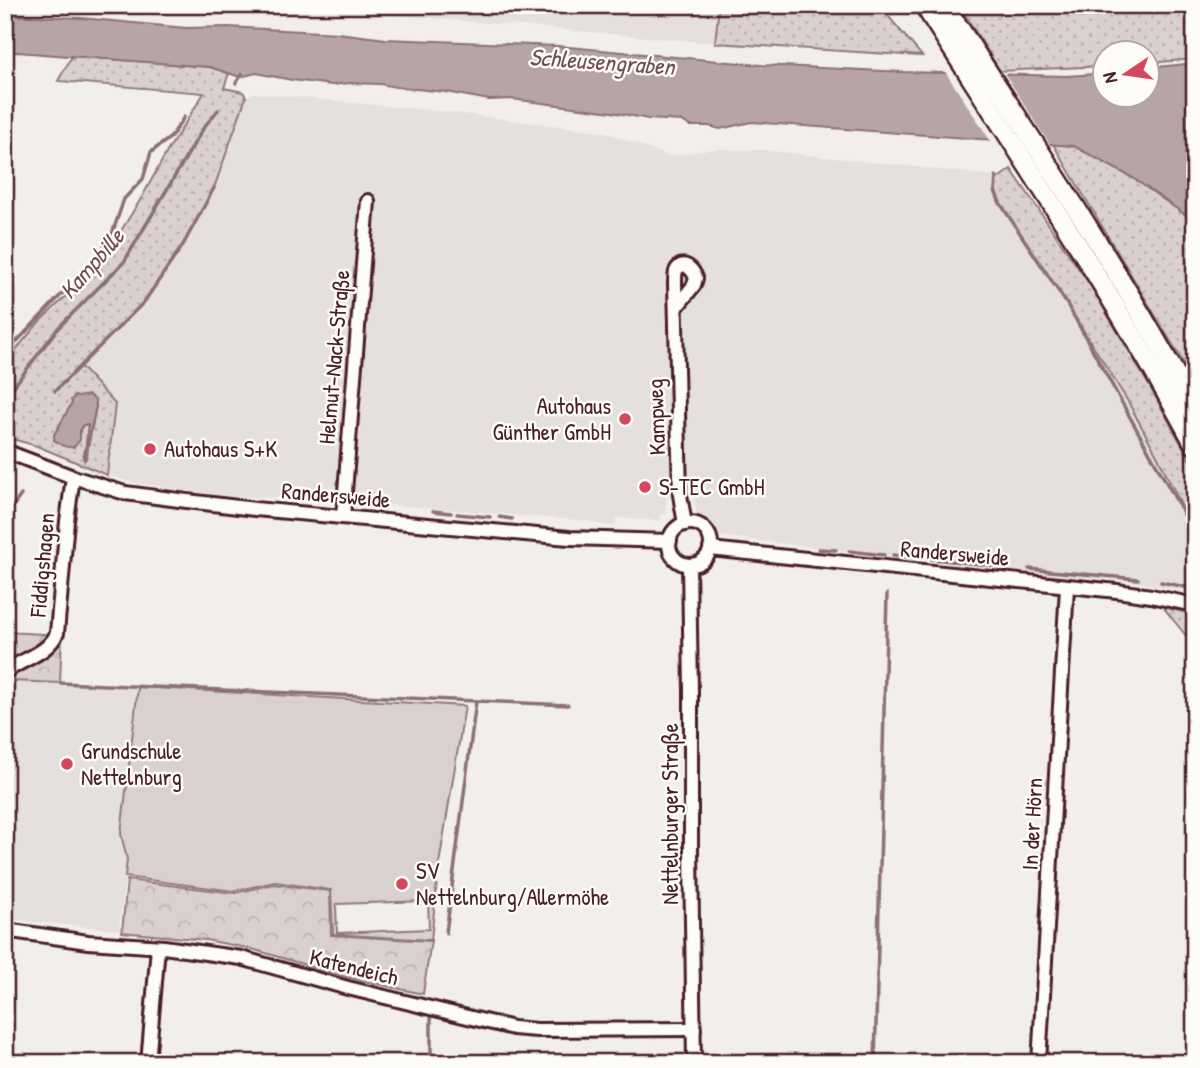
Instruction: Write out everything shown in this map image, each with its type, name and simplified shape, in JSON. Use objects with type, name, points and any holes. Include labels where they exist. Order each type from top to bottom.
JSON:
[{"type":"highway","points":[[924,5],[1033,174],[1160,381],[1195,445]]},
{"type":"highway","points":[[944,5],[1054,174],[1195,410]]},
{"type":"street","name":"Helmut-Nack-Straße","points":[[343,517],[368,201]]},
{"type":"street","name":"Kampweg","points":[[676,308],[676,400],[680,495],[685,524]]},
{"type":"street","name":"Randersweide","points":[[5,452],[125,493],[248,509],[569,538],[670,541]]},
{"type":"street","name":"Fiddigshagen","points":[[5,672],[44,650],[57,633],[73,477]]},
{"type":"street","points":[[685,524],[694,524],[706,530],[711,543],[707,556],[702,561],[689,565],[677,560],[670,548],[670,541],[676,529],[685,524]]},
{"type":"street","name":"Randersweide","points":[[710,549],[1018,580],[1151,596],[1195,605]]},
{"type":"street","name":"Nettelnburger Straße","points":[[689,565],[694,1063]]},
{"type":"street","name":"In der Hörn","points":[[1039,1063],[1067,587]]},
{"type":"street","name":"Katendeich","points":[[5,930],[88,942],[158,947],[242,958],[338,986],[506,1027],[537,1030],[694,1029]]},
{"type":"street","points":[[148,1063],[158,947]]},
{"type":"shaded area","points":[[395,5],[719,5],[715,43],[394,15]]},
{"type":"shaded area","points":[[254,93],[448,112],[605,132],[668,156],[714,149],[762,150],[1002,175],[996,180],[995,191],[1000,203],[1127,400],[1195,534],[1195,593],[1133,581],[1067,576],[718,536],[697,516],[692,490],[667,495],[665,514],[661,515],[661,521],[617,518],[615,526],[587,521],[333,500],[212,495],[131,482],[107,475],[115,404],[80,366],[113,334],[214,188],[246,97]]},
{"type":"shaded area","name":"Grundschule Nettelnburg","points":[[11,681],[138,687],[121,833],[127,859],[119,930],[5,919],[5,694]]},
{"type":"green space","points":[[719,5],[879,5],[922,56],[715,43]]},
{"type":"green space","points":[[959,5],[1195,5],[1195,59],[1162,62],[1162,38],[1092,38],[1092,67],[1000,71]]},
{"type":"green space","points":[[72,56],[210,67],[229,73],[224,88],[243,92],[246,97],[214,188],[183,245],[144,302],[80,366],[115,404],[107,475],[37,446],[5,437],[5,363],[39,322],[84,279],[114,242],[204,93],[58,81]],"holes":[[[95,400],[86,459],[83,457],[88,425],[54,440],[54,435],[73,402]]]},
{"type":"green space","points":[[1053,144],[1074,146],[1133,178],[1195,223],[1195,382]]},
{"type":"green space","points":[[1011,169],[1090,285],[1195,469],[1195,534],[1127,400],[1000,203],[995,191],[996,180]]},
{"type":"green space","points":[[1163,607],[1195,615],[1195,647]]},
{"type":"green space","points":[[5,632],[62,635],[60,683],[11,681],[5,675]]},
{"type":"green space","points":[[138,687],[465,706],[439,864],[431,940],[333,934],[331,890],[275,882],[234,891],[125,877],[127,859],[121,834]],"holes":[[[428,901],[429,929],[337,933],[336,904]]]},
{"type":"green space","points":[[127,880],[235,893],[274,884],[330,891],[331,935],[431,941],[423,994],[346,977],[252,949],[206,940],[122,932]]},
{"type":"water","name":"Schleusengraben","points":[[5,15],[81,18],[186,28],[228,27],[338,33],[386,39],[558,46],[761,65],[904,72],[1068,76],[1092,74],[1092,108],[1162,108],[1162,67],[1195,63],[1195,223],[1133,178],[1074,146],[751,122],[720,129],[690,126],[682,121],[648,119],[511,99],[489,100],[380,84],[332,85],[256,73],[240,77],[210,67],[5,53]]},
{"type":"water","points":[[89,395],[95,400],[96,406],[84,460],[88,425],[83,425],[80,440],[74,447],[61,445],[54,440],[54,435],[72,403],[71,400],[75,396]]},
{"type":"pier","points":[[944,70],[1003,71],[1052,148],[992,143]]},
{"type":"waterway","points":[[402,5],[451,11]]},
{"type":"waterway","name":"Kampbille","points":[[236,83],[242,74]]},
{"type":"waterway","name":"Kampbille","points":[[5,398],[58,328],[124,262],[204,127],[218,110]]},
{"type":"waterway","points":[[87,266],[110,240],[124,199],[143,179],[151,152],[171,137],[184,117]]},
{"type":"waterway","points":[[996,176],[995,191],[1000,203],[1067,304],[1195,534]]},
{"type":"waterway","points":[[55,391],[144,302],[183,245],[214,188]]},
{"type":"waterway","points":[[5,354],[79,276]]},
{"type":"waterway","points":[[5,517],[21,495]]},
{"type":"waterway","points":[[433,511],[451,513]]},
{"type":"waterway","points":[[457,514],[490,517]]},
{"type":"waterway","points":[[499,517],[512,519]]},
{"type":"waterway","points":[[819,549],[836,550]]},
{"type":"waterway","points":[[849,551],[884,555]]},
{"type":"waterway","points":[[893,555],[916,558]]},
{"type":"waterway","points":[[932,559],[1008,567]]},
{"type":"waterway","points":[[1029,569],[1138,579]]},
{"type":"waterway","points":[[1161,582],[1195,589]]},
{"type":"waterway","points":[[875,1063],[887,594]]},
{"type":"waterway","points":[[60,683],[476,701]]},
{"type":"waterway","points":[[446,933],[476,701],[568,705]]},
{"type":"waterway","points":[[431,1018],[431,1063]]},
{"type":"place","name":"Autohaus Günther GmbH","points":[[625,419]]},
{"type":"place","name":"Autohaus S+K","points":[[150,449]]},
{"type":"place","name":"S-TEC GmbH","points":[[645,487]]},
{"type":"place","name":"Grundschule Nettelnburg","points":[[67,764]]},
{"type":"place","name":"SV Nettelnburg/Allermöhe","points":[[402,884]]}]
